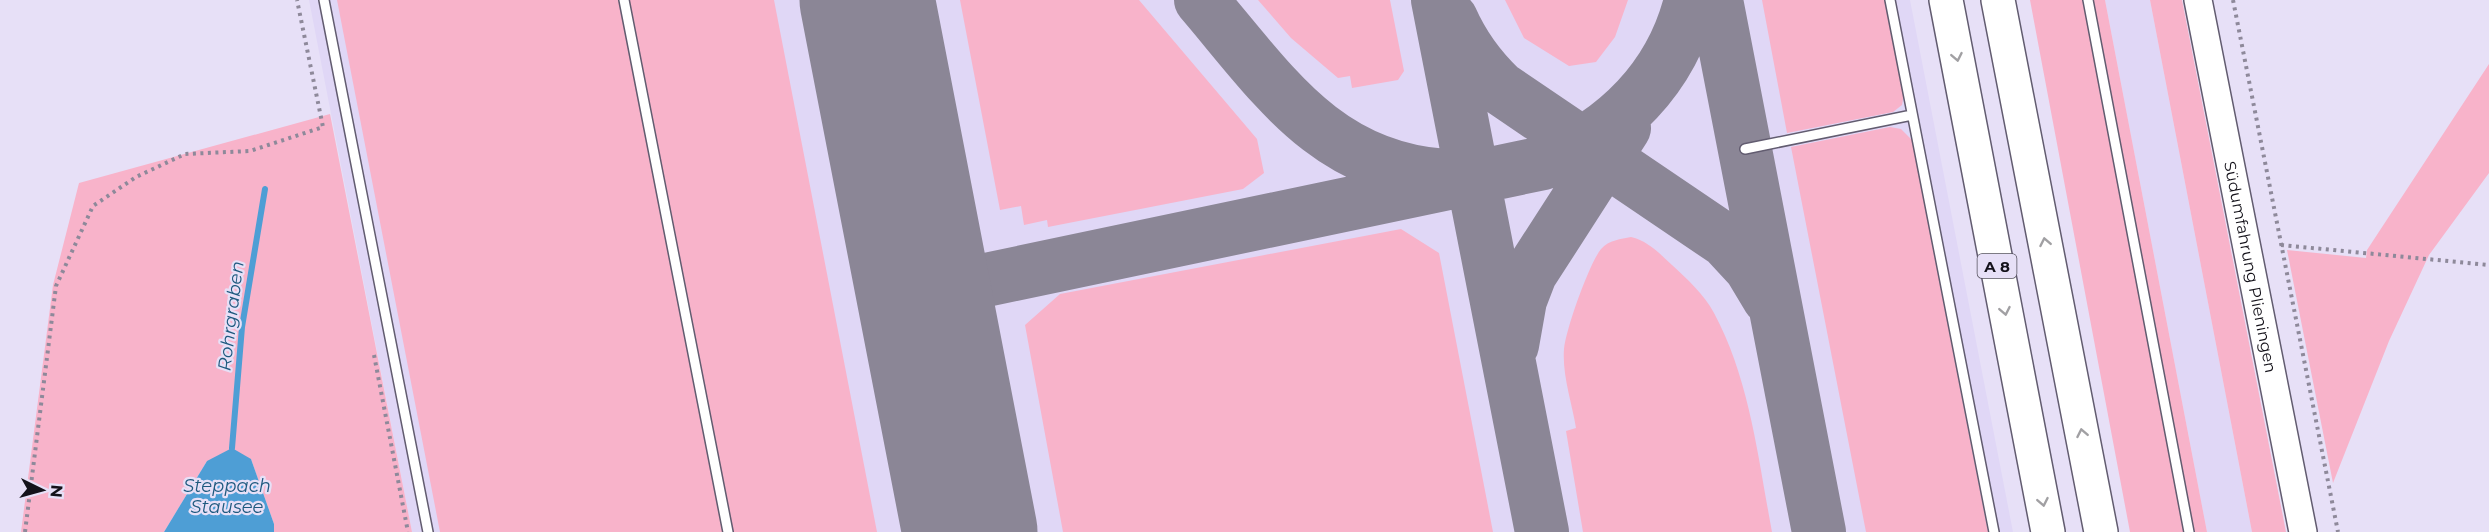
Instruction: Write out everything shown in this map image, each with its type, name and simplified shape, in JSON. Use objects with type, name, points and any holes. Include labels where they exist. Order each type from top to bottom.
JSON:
[{"type":"highway","name":"A 8","points":[[1946,0],[2049,532]]},
{"type":"highway","points":[[1998,0],[2101,532]]},
{"type":"main road","name":"Südumfahrung Plieningen","points":[[2198,0],[2303,532]]},
{"type":"lane","points":[[324,0],[428,532]]},
{"type":"lane","points":[[624,0],[728,532]]},
{"type":"lane","points":[[1890,0],[1994,532]]},
{"type":"lane","points":[[2088,0],[2189,532]]},
{"type":"lane","points":[[1745,149],[1912,115]]},
{"type":"path","points":[[25,532],[56,286],[93,206],[136,177],[185,154],[250,151],[322,127],[297,0]]},
{"type":"path","points":[[2233,0],[2338,532]]},
{"type":"path","points":[[2281,245],[2489,265]]},
{"type":"path","points":[[374,355],[408,532]]},
{"type":"shaded area","points":[[309,0],[1910,0],[2013,532],[412,532]]},
{"type":"shaded area","points":[[337,0],[620,0],[723,532],[440,532]]},
{"type":"shaded area","points":[[629,0],[774,0],[877,532],[732,532]]},
{"type":"shaded area","points":[[960,0],[1139,0],[1257,139],[1264,173],[1243,189],[1048,227],[1047,220],[1024,225],[1021,206],[1000,210]]},
{"type":"shaded area","points":[[1258,0],[1390,0],[1404,71],[1398,80],[1352,88],[1350,76],[1338,78],[1291,38]]},
{"type":"shaded area","points":[[1505,0],[1628,0],[1615,37],[1596,62],[1569,66],[1524,38]]},
{"type":"shaded area","points":[[1762,0],[1885,0],[1904,93],[1902,105],[1893,112],[1787,133]]},
{"type":"shaded area","points":[[2030,0],[2105,0],[2207,532],[2130,532]]},
{"type":"shaded area","points":[[2105,0],[2150,0],[2252,532],[2207,532]]},
{"type":"shaded area","points":[[2150,0],[2182,0],[2286,532],[2252,532]]},
{"type":"shaded area","points":[[2489,64],[2489,173],[2429,255],[2389,341],[2333,483],[2287,250],[2366,258],[2367,250]]},
{"type":"shaded area","points":[[330,114],[412,532],[274,532],[274,524],[251,459],[207,461],[164,532],[21,532],[53,285],[79,183]]},
{"type":"shaded area","points":[[1890,127],[1901,129],[1912,140],[1988,532],[1866,532],[1791,147]]},
{"type":"shaded area","points":[[1401,229],[1439,253],[1493,532],[1063,532],[1025,325],[1060,294]]},
{"type":"shaded area","points":[[1631,237],[1653,248],[1678,270],[1695,287],[1714,313],[1736,365],[1744,392],[1772,532],[1583,532],[1566,431],[1576,428],[1566,379],[1564,349],[1579,297],[1596,257],[1601,249],[1615,240]]},
{"type":"water","name":"Steppach Stausee","points":[[232,448],[251,459],[274,524],[274,532],[164,532],[207,461]]},
{"type":"waterway","name":"Rohrgraben","points":[[232,448],[242,327],[265,189]]},
{"type":"taxiway","points":[[1201,0],[1278,90],[1334,139],[1366,157],[1403,170],[1445,176]]},
{"type":"taxiway","points":[[1438,0],[1542,532]]},
{"type":"taxiway","points":[[924,293],[1543,163],[1570,151],[1594,136],[1637,100],[1655,78],[1670,54],[1691,0]]},
{"type":"taxiway","points":[[1716,0],[1819,532]]},
{"type":"taxiway","points":[[1451,19],[1472,56],[1500,88],[1726,241],[1751,268],[1769,298]]},
{"type":"taxiway","points":[[1512,345],[1520,300],[1530,274],[1624,128]]},
{"type":"runway","points":[[867,0],[970,532]]}]
